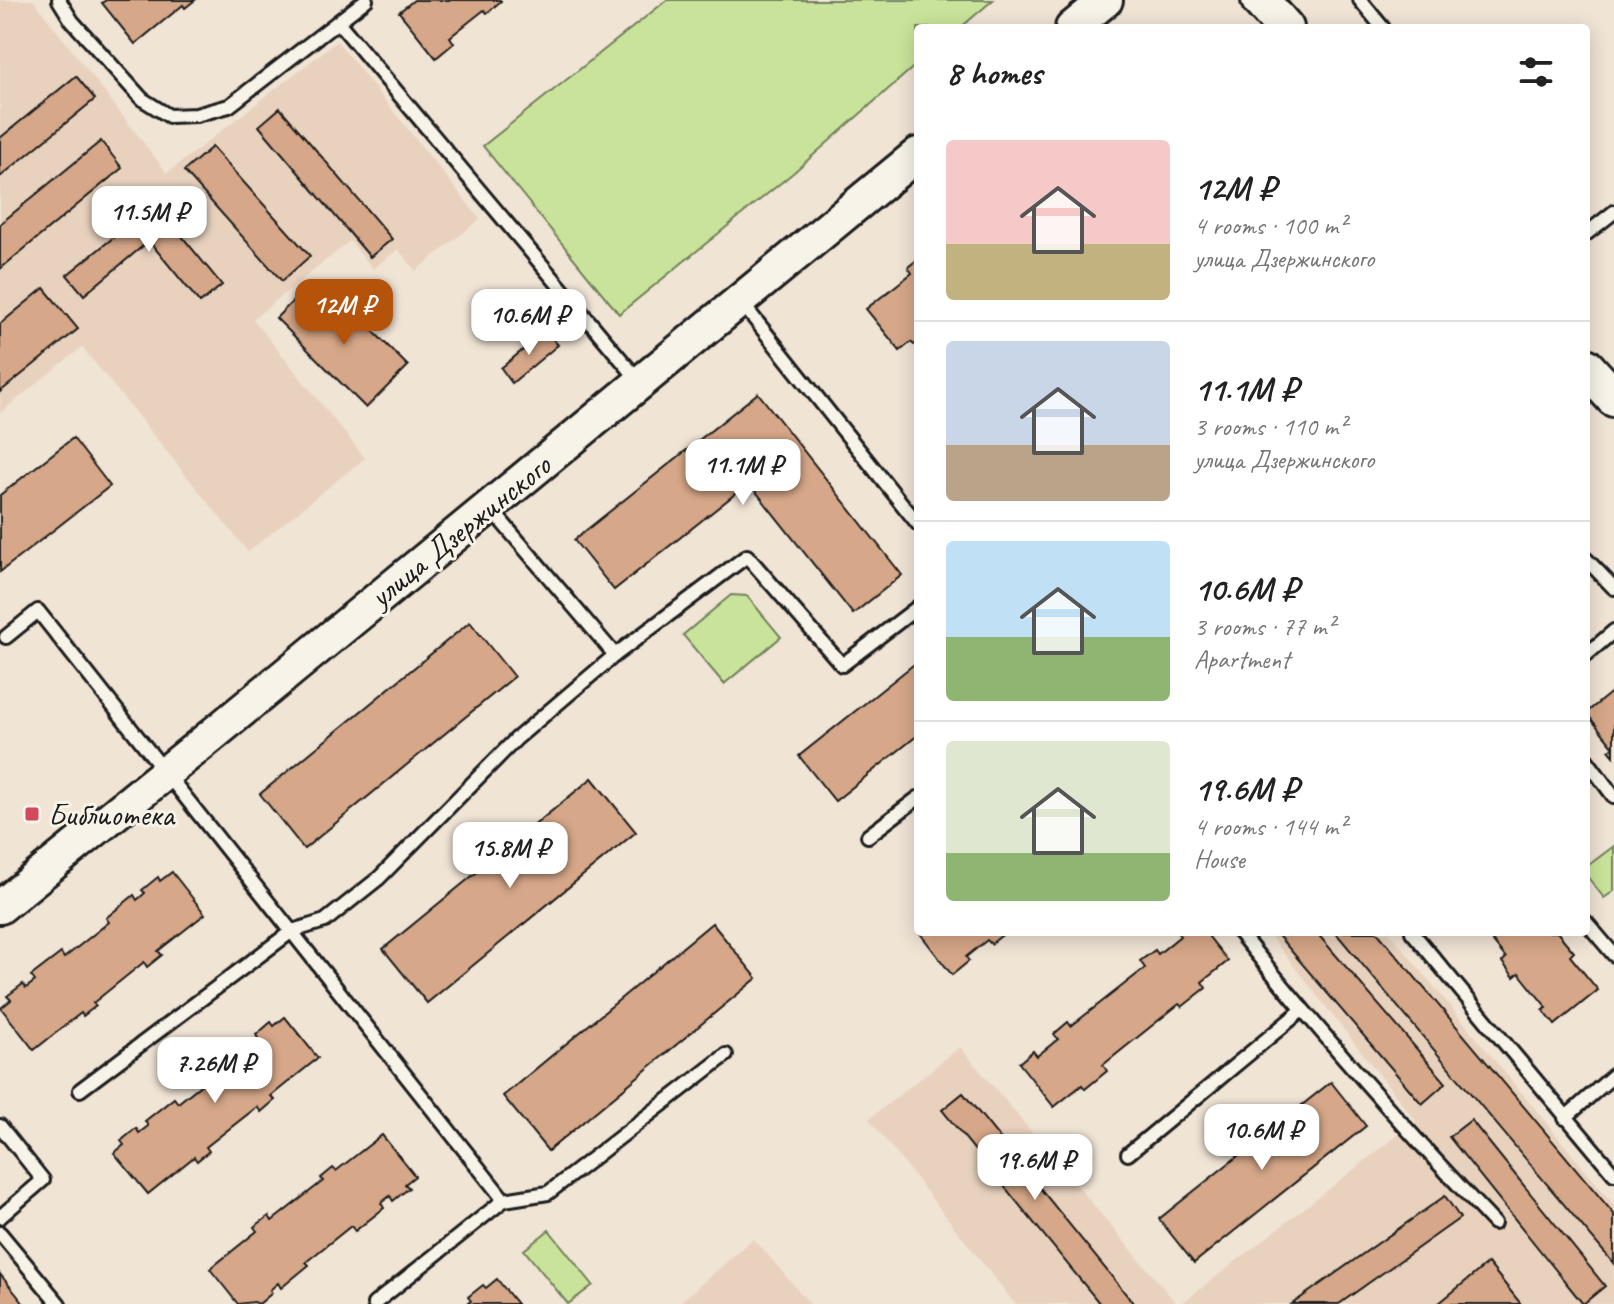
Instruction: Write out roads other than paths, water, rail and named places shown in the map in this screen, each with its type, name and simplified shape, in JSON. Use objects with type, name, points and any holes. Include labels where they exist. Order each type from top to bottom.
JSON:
[{"type":"main road","points":[[1260,0],[1281,24]]},
{"type":"main road","points":[[1590,371],[1614,398]]},
{"type":"street","points":[[1077,24],[1106,0]]},
{"type":"street","name":"улица Дзержинского","points":[[0,907],[914,157]]},
{"type":"lane","points":[[59,0],[72,21],[142,99],[169,116],[196,115],[229,106],[366,0]]},
{"type":"lane","points":[[1360,0],[1380,24]]},
{"type":"lane","points":[[339,23],[641,383]]},
{"type":"lane","points":[[1590,231],[1614,212]]},
{"type":"lane","points":[[740,301],[914,519]]},
{"type":"lane","points":[[488,506],[615,655]]},
{"type":"lane","points":[[80,1090],[292,931],[325,921],[379,878],[516,739],[615,655],[747,556],[842,665],[914,610]]},
{"type":"lane","points":[[1590,563],[1614,588]]},
{"type":"lane","points":[[6,637],[38,611],[504,1200]]},
{"type":"lane","points":[[1590,652],[1614,631]]},
{"type":"lane","points":[[1590,764],[1614,797]]},
{"type":"lane","points":[[868,836],[914,801]]},
{"type":"lane","points":[[1590,927],[1614,955]]},
{"type":"lane","points":[[1242,936],[1302,1010],[1423,1148],[1494,1223]]},
{"type":"lane","points":[[1415,936],[1614,1174]]},
{"type":"lane","points":[[1128,1154],[1302,1010]]},
{"type":"lane","points":[[374,1304],[504,1200],[548,1193],[726,1055]]},
{"type":"lane","points":[[1565,1118],[1614,1075]]},
{"type":"lane","points":[[0,1126],[43,1180],[0,1217]]},
{"type":"lane","points":[[0,1233],[59,1304]]},
{"type":"place","name":"Библиотека","points":[[32,814]]}]
